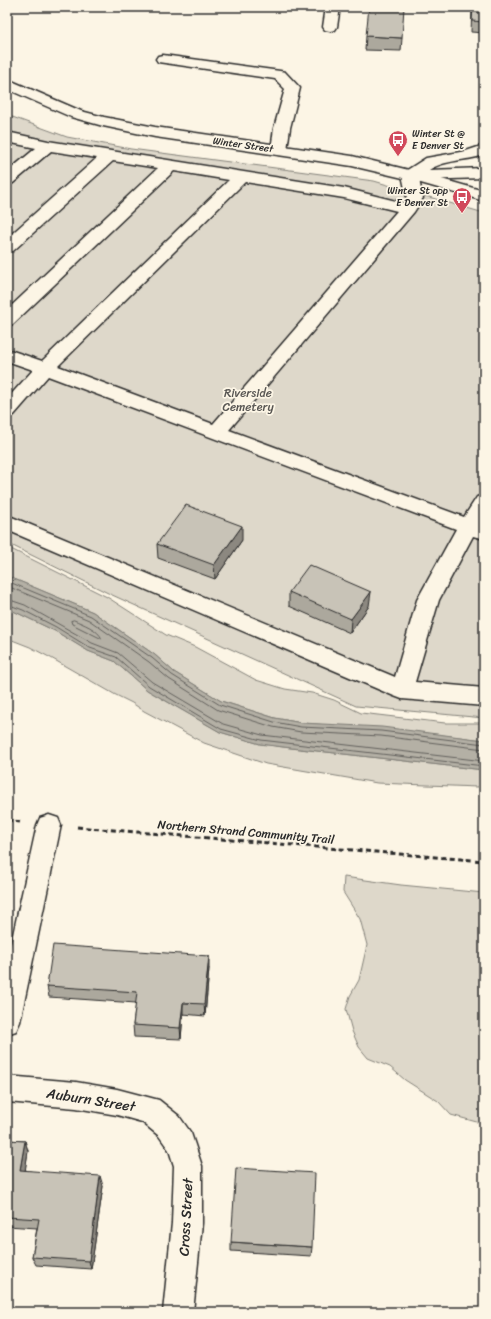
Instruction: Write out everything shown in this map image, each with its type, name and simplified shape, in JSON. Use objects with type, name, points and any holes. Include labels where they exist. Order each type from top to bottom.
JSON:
[{"type":"main road","points":[[330,27],[333,7]]},
{"type":"main road","points":[[162,59],[280,76],[293,88],[282,128],[279,150]]},
{"type":"main road","name":"Winter Street","points":[[7,83],[76,114],[103,121],[155,132],[352,161],[410,175],[484,196]]},
{"type":"main road","points":[[7,137],[48,146],[344,193],[408,209]]},
{"type":"main road","points":[[7,180],[48,146]]},
{"type":"main road","points":[[410,175],[432,161],[468,155],[484,150]]},
{"type":"main road","points":[[7,247],[109,156]]},
{"type":"main road","points":[[7,320],[171,165]]},
{"type":"main road","points":[[410,175],[484,173]]},
{"type":"main road","points":[[216,432],[408,209],[415,198],[410,175]]},
{"type":"main road","points":[[7,411],[45,368],[242,176]]},
{"type":"main road","points":[[7,355],[476,529]]},
{"type":"main road","points":[[402,690],[428,600],[476,529],[484,502]]},
{"type":"main road","points":[[7,522],[402,690],[484,696]]},
{"type":"main road","points":[[7,1022],[49,825]]},
{"type":"main road","name":"Auburn Street","points":[[7,1089],[76,1095],[117,1102],[148,1110],[169,1126]]},
{"type":"main road","name":"Cross Street","points":[[169,1126],[181,1143],[188,1166],[187,1223],[178,1312]]},
{"type":"path","name":"Northern Strand Community Trail","points":[[7,820],[49,825],[484,861]]},
{"type":"green space","name":"Riverside Cemetery","points":[[7,115],[67,137],[131,149],[374,181],[484,213],[484,718],[356,706],[110,594],[7,543]]},
{"type":"green space","points":[[7,547],[107,597],[166,635],[195,647],[256,680],[285,689],[312,693],[334,700],[361,713],[445,723],[484,723],[484,740],[408,731],[302,723],[275,718],[221,701],[174,672],[155,655],[93,612],[7,576]]},
{"type":"green space","points":[[7,608],[55,631],[88,651],[114,661],[147,690],[220,732],[260,744],[484,770],[484,786],[377,783],[266,764],[204,743],[51,658],[30,647],[7,638]]},
{"type":"green space","points":[[344,877],[401,885],[484,893],[484,1124],[451,1115],[438,1101],[405,1080],[390,1067],[368,1058],[359,1047],[352,1031],[346,1009],[350,996],[359,980],[367,945],[360,919],[343,892]]},
{"type":"water","points":[[7,576],[93,612],[155,655],[174,672],[221,701],[275,718],[302,723],[382,727],[484,740],[484,770],[260,744],[220,732],[147,690],[114,661],[88,651],[55,631],[7,608]]},
{"type":"building","points":[[369,7],[404,7],[402,38],[366,36]]},
{"type":"building","points":[[473,7],[484,7],[484,22],[472,21]]},
{"type":"building","points":[[186,505],[242,526],[214,565],[157,544]]},
{"type":"building","points":[[309,565],[371,592],[351,619],[289,592]]},
{"type":"building","points":[[53,945],[209,956],[204,1004],[183,1003],[180,1028],[133,1025],[137,992],[47,986]]},
{"type":"building","points":[[7,1140],[25,1141],[20,1170],[100,1176],[89,1261],[32,1257],[39,1219],[7,1217]]},
{"type":"building","points":[[236,1168],[315,1173],[312,1247],[231,1242]]},
{"type":"place","name":"Winter St @ E Denver St","points":[[398,157]]},
{"type":"place","name":"Winter St opp E Denver St","points":[[462,214]]}]
